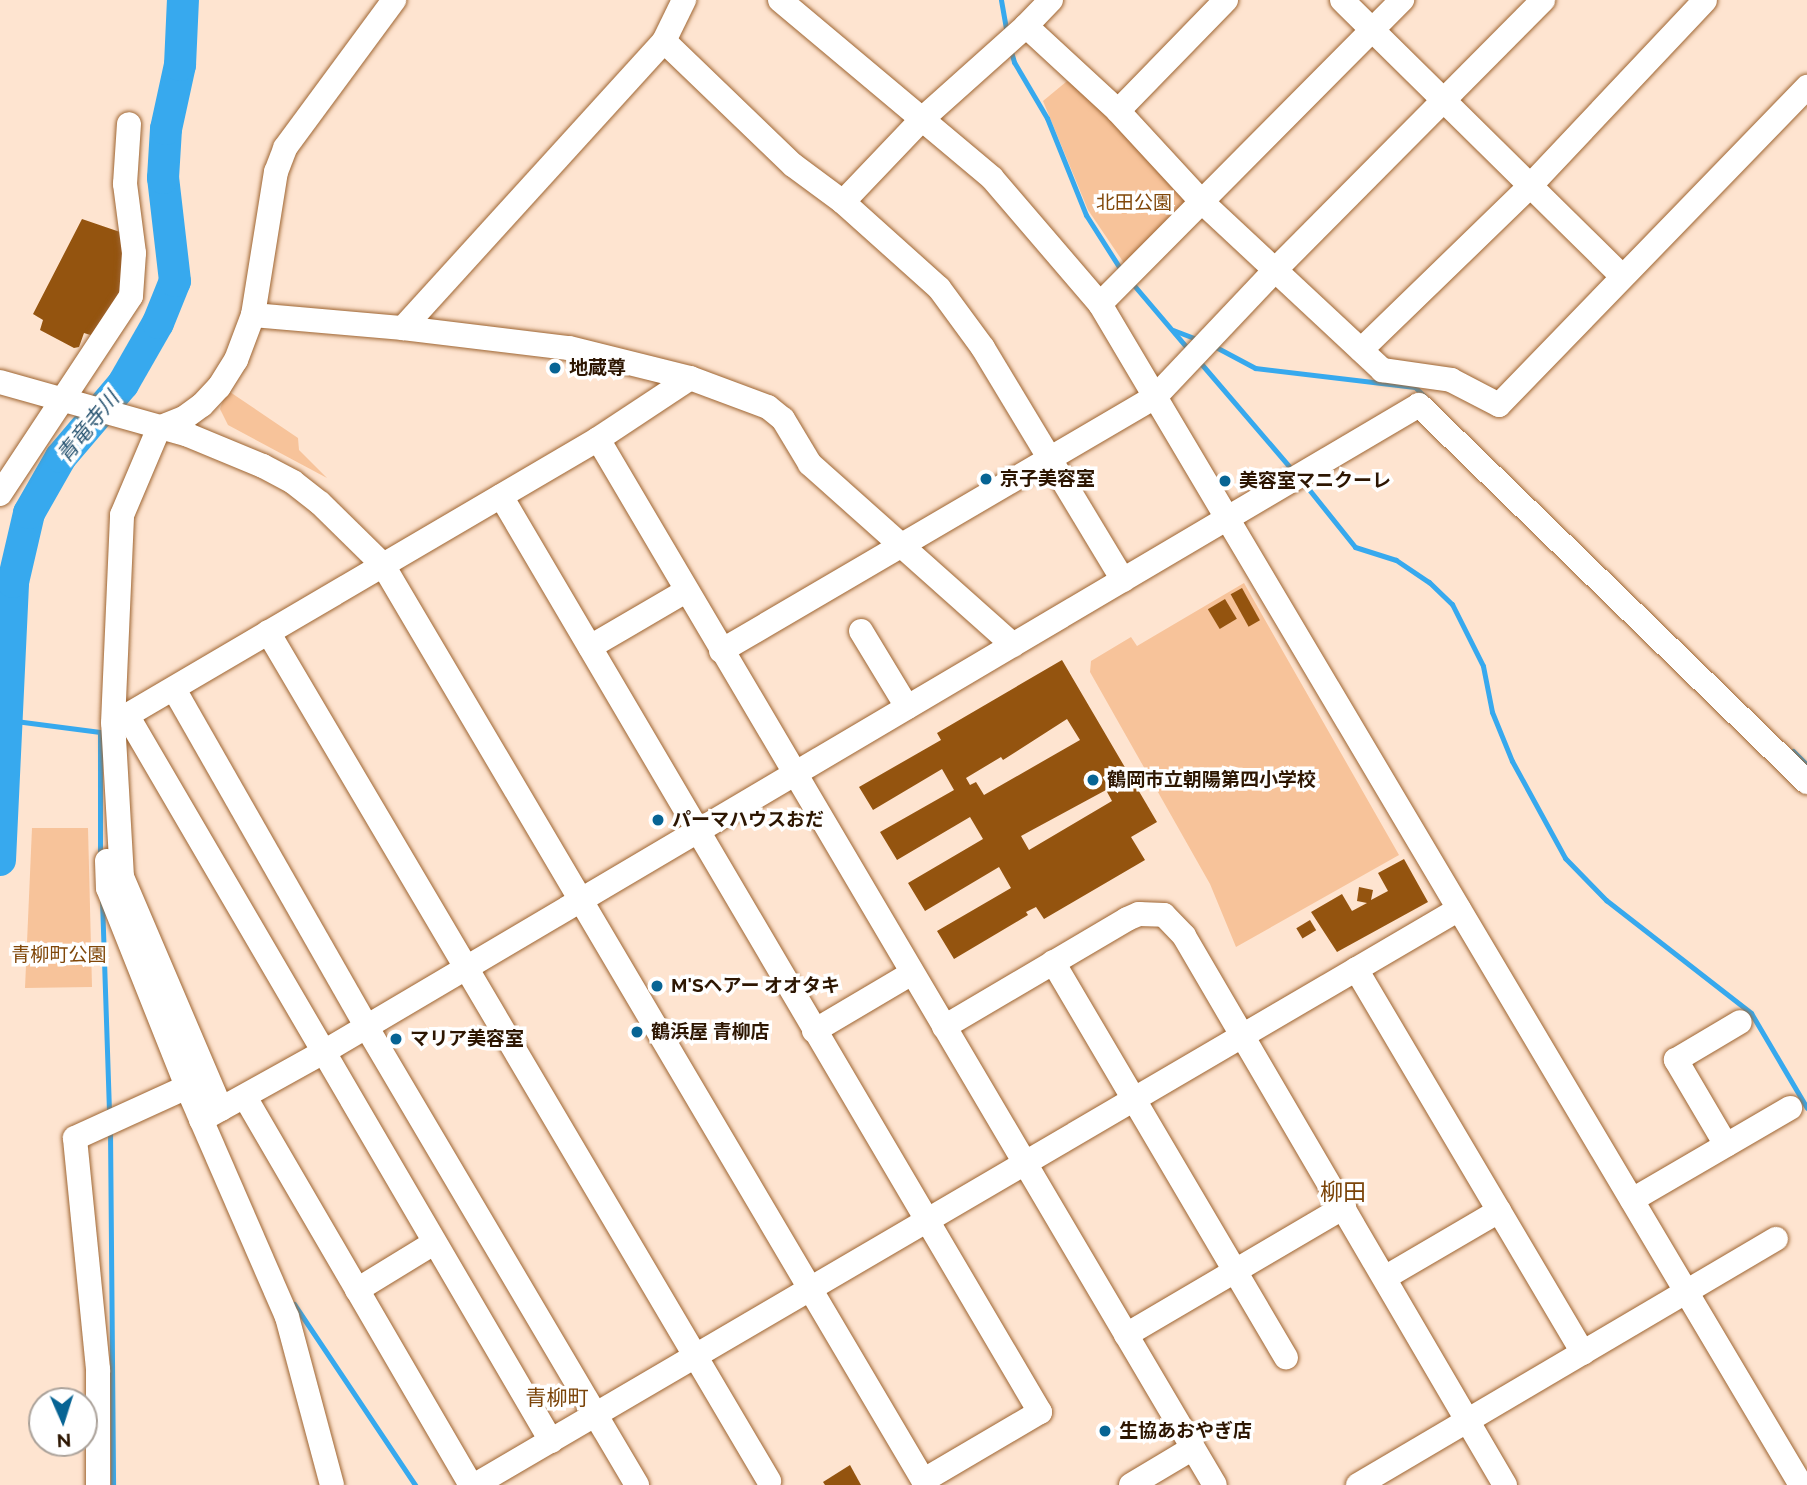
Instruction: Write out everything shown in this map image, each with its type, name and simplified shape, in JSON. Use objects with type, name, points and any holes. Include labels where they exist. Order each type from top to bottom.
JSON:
[{"type":"street","points":[[332,1485],[287,1317],[122,877],[122,515],[159,428],[184,418],[219,387],[243,346],[253,315],[276,172],[285,148],[394,0]]},
{"type":"street","points":[[403,328],[664,41],[684,0]]},
{"type":"street","points":[[780,0],[992,178],[1100,304],[1801,1485]]},
{"type":"street","points":[[843,202],[921,120],[1026,26],[1051,0]]},
{"type":"street","points":[[1118,111],[1226,0]]},
{"type":"street","points":[[1342,0],[1622,276]]},
{"type":"street","points":[[1100,304],[1402,0]]},
{"type":"street","points":[[721,652],[1155,397],[1276,269],[1543,0]]},
{"type":"street","points":[[1361,350],[1530,186],[1705,0]]},
{"type":"street","points":[[1026,26],[1118,111],[1201,201],[1382,370],[1451,380],[1499,405],[1807,87]]},
{"type":"street","points":[[664,41],[793,165],[843,202],[939,288],[983,348],[1123,580]]},
{"type":"street","points":[[0,494],[8,461],[62,399],[131,296],[134,253],[125,184],[129,124]]},
{"type":"street","points":[[253,315],[403,328],[569,348],[690,379],[768,407],[783,419],[810,464],[1013,645]]},
{"type":"street","points":[[120,719],[598,439],[690,379]]},
{"type":"street","points":[[0,382],[215,445],[293,482],[320,503],[383,565],[925,1483],[1040,1412],[696,832],[501,496]]},
{"type":"street","points":[[211,1115],[322,1053],[465,966],[1419,405],[1807,782]]},
{"type":"street","points":[[598,439],[721,652],[1214,1485]]},
{"type":"street","points":[[590,647],[686,591]]},
{"type":"street","points":[[861,631],[907,707]]},
{"type":"street","points":[[268,632],[769,1481]]},
{"type":"street","points":[[174,689],[366,1026],[637,1485]]},
{"type":"street","points":[[120,719],[322,1053],[551,1441]]},
{"type":"street","points":[[105,815],[108,888],[187,1087],[211,1115]]},
{"type":"street","points":[[245,1097],[357,1290],[485,1482],[695,1356],[1459,909]]},
{"type":"street","points":[[944,1027],[1139,914],[1164,915],[1184,936],[1459,1401],[1467,1420],[1505,1485]]},
{"type":"street","points":[[1053,962],[1286,1357]]},
{"type":"street","points":[[1356,969],[1583,1353]]},
{"type":"street","points":[[814,1031],[912,973]]},
{"type":"street","points":[[1726,1145],[1676,1060],[1740,1022]]},
{"type":"street","points":[[98,1485],[98,1369],[75,1138],[187,1087]]},
{"type":"street","points":[[1632,1200],[1790,1108]]},
{"type":"street","points":[[1126,1335],[1344,1207]]},
{"type":"street","points":[[1386,1277],[1499,1211]]},
{"type":"street","points":[[1359,1485],[1776,1239]]},
{"type":"street","points":[[357,1290],[434,1243]]},
{"type":"street","points":[[1131,1485],[1193,1448]]},
{"type":"green space","name":"北田公園","points":[[1072,77],[1194,202],[1128,269],[1088,210],[1043,101]]},
{"type":"green space","points":[[227,390],[298,438],[299,450],[327,478],[228,425],[220,409]]},
{"type":"green space","points":[[1244,583],[1399,855],[1236,947],[1210,884],[1090,672],[1091,661],[1131,637],[1137,646]]},
{"type":"green space","name":"青柳町公園","points":[[32,828],[88,828],[92,987],[25,988]]},
{"type":"building","points":[[82,219],[120,232],[125,258],[118,305],[97,337],[84,333],[79,347],[74,348],[40,330],[43,320],[33,314]]},
{"type":"building","points":[[1242,588],[1260,620],[1249,627],[1231,594]]},
{"type":"building","points":[[1225,599],[1237,619],[1220,629],[1208,609]]},
{"type":"building","points":[[1062,660],[1157,822],[1131,837],[1145,860],[1044,919],[1036,907],[1026,912],[1028,915],[954,959],[937,931],[1011,888],[999,867],[925,911],[908,883],[983,839],[970,817],[897,860],[880,832],[954,790],[942,769],[873,810],[859,787],[941,740],[937,733]],"holes":[[[1067,719],[1080,740],[984,795],[976,782],[970,785],[966,778],[1001,757],[1003,760]],[[1106,790],[1112,801],[1029,850],[1021,836]]]},
{"type":"building","points":[[1404,859],[1428,902],[1337,952],[1311,912],[1342,894],[1352,911],[1367,903],[1357,901],[1359,887],[1373,890],[1371,900],[1388,891],[1378,873]]},
{"type":"building","points":[[1310,920],[1316,930],[1302,939],[1296,928]]},
{"type":"building","points":[[850,1465],[861,1485],[825,1485],[823,1482]]},
{"type":"waterway","name":"青竜寺川","points":[[0,860],[13,582],[29,513],[61,457],[123,384],[158,323],[175,281],[163,178],[166,129],[180,65],[183,0]]},
{"type":"waterway","points":[[1001,0],[1007,35]]},
{"type":"waterway","points":[[1010,48],[1014,62],[1047,118],[1086,215],[1123,273]]},
{"type":"waterway","points":[[1132,283],[1189,350]]},
{"type":"waterway","points":[[1173,330],[1199,340]]},
{"type":"waterway","points":[[1212,345],[1255,368],[1415,387],[1425,397]]},
{"type":"waterway","points":[[1198,360],[1294,472]]},
{"type":"waterway","points":[[1303,482],[1355,547],[1396,560],[1429,582],[1452,604],[1483,666],[1492,712],[1512,761],[1565,858],[1606,900],[1751,1013],[1807,1108]]},
{"type":"waterway","points":[[0,719],[100,732],[100,856]]},
{"type":"waterway","points":[[1793,751],[1807,765]]},
{"type":"waterway","points":[[102,900],[109,1114]]},
{"type":"waterway","points":[[110,1131],[113,1485]]},
{"type":"waterway","points":[[294,1304],[415,1485]]},
{"type":"place","name":"地蔵尊","points":[[555,368]]},
{"type":"place","name":"京子美容室","points":[[986,479]]},
{"type":"place","name":"美容室マニクーレ","points":[[1225,481]]},
{"type":"place","name":"鶴岡市立朝陽第四小学校","points":[[1093,780]]},
{"type":"place","name":"パーマハウスおだ","points":[[658,820]]},
{"type":"place","name":"M'Sヘアー オオタキ","points":[[657,986]]},
{"type":"place","name":"鶴浜屋 青柳店","points":[[637,1032]]},
{"type":"place","name":"マリア美容室","points":[[396,1039]]},
{"type":"place","name":"生協あおやぎ店","points":[[1105,1431]]},
{"type":"district","name":"柳田","points":[[1343,1192]]},
{"type":"district","name":"青柳町","points":[[557,1398]]}]
